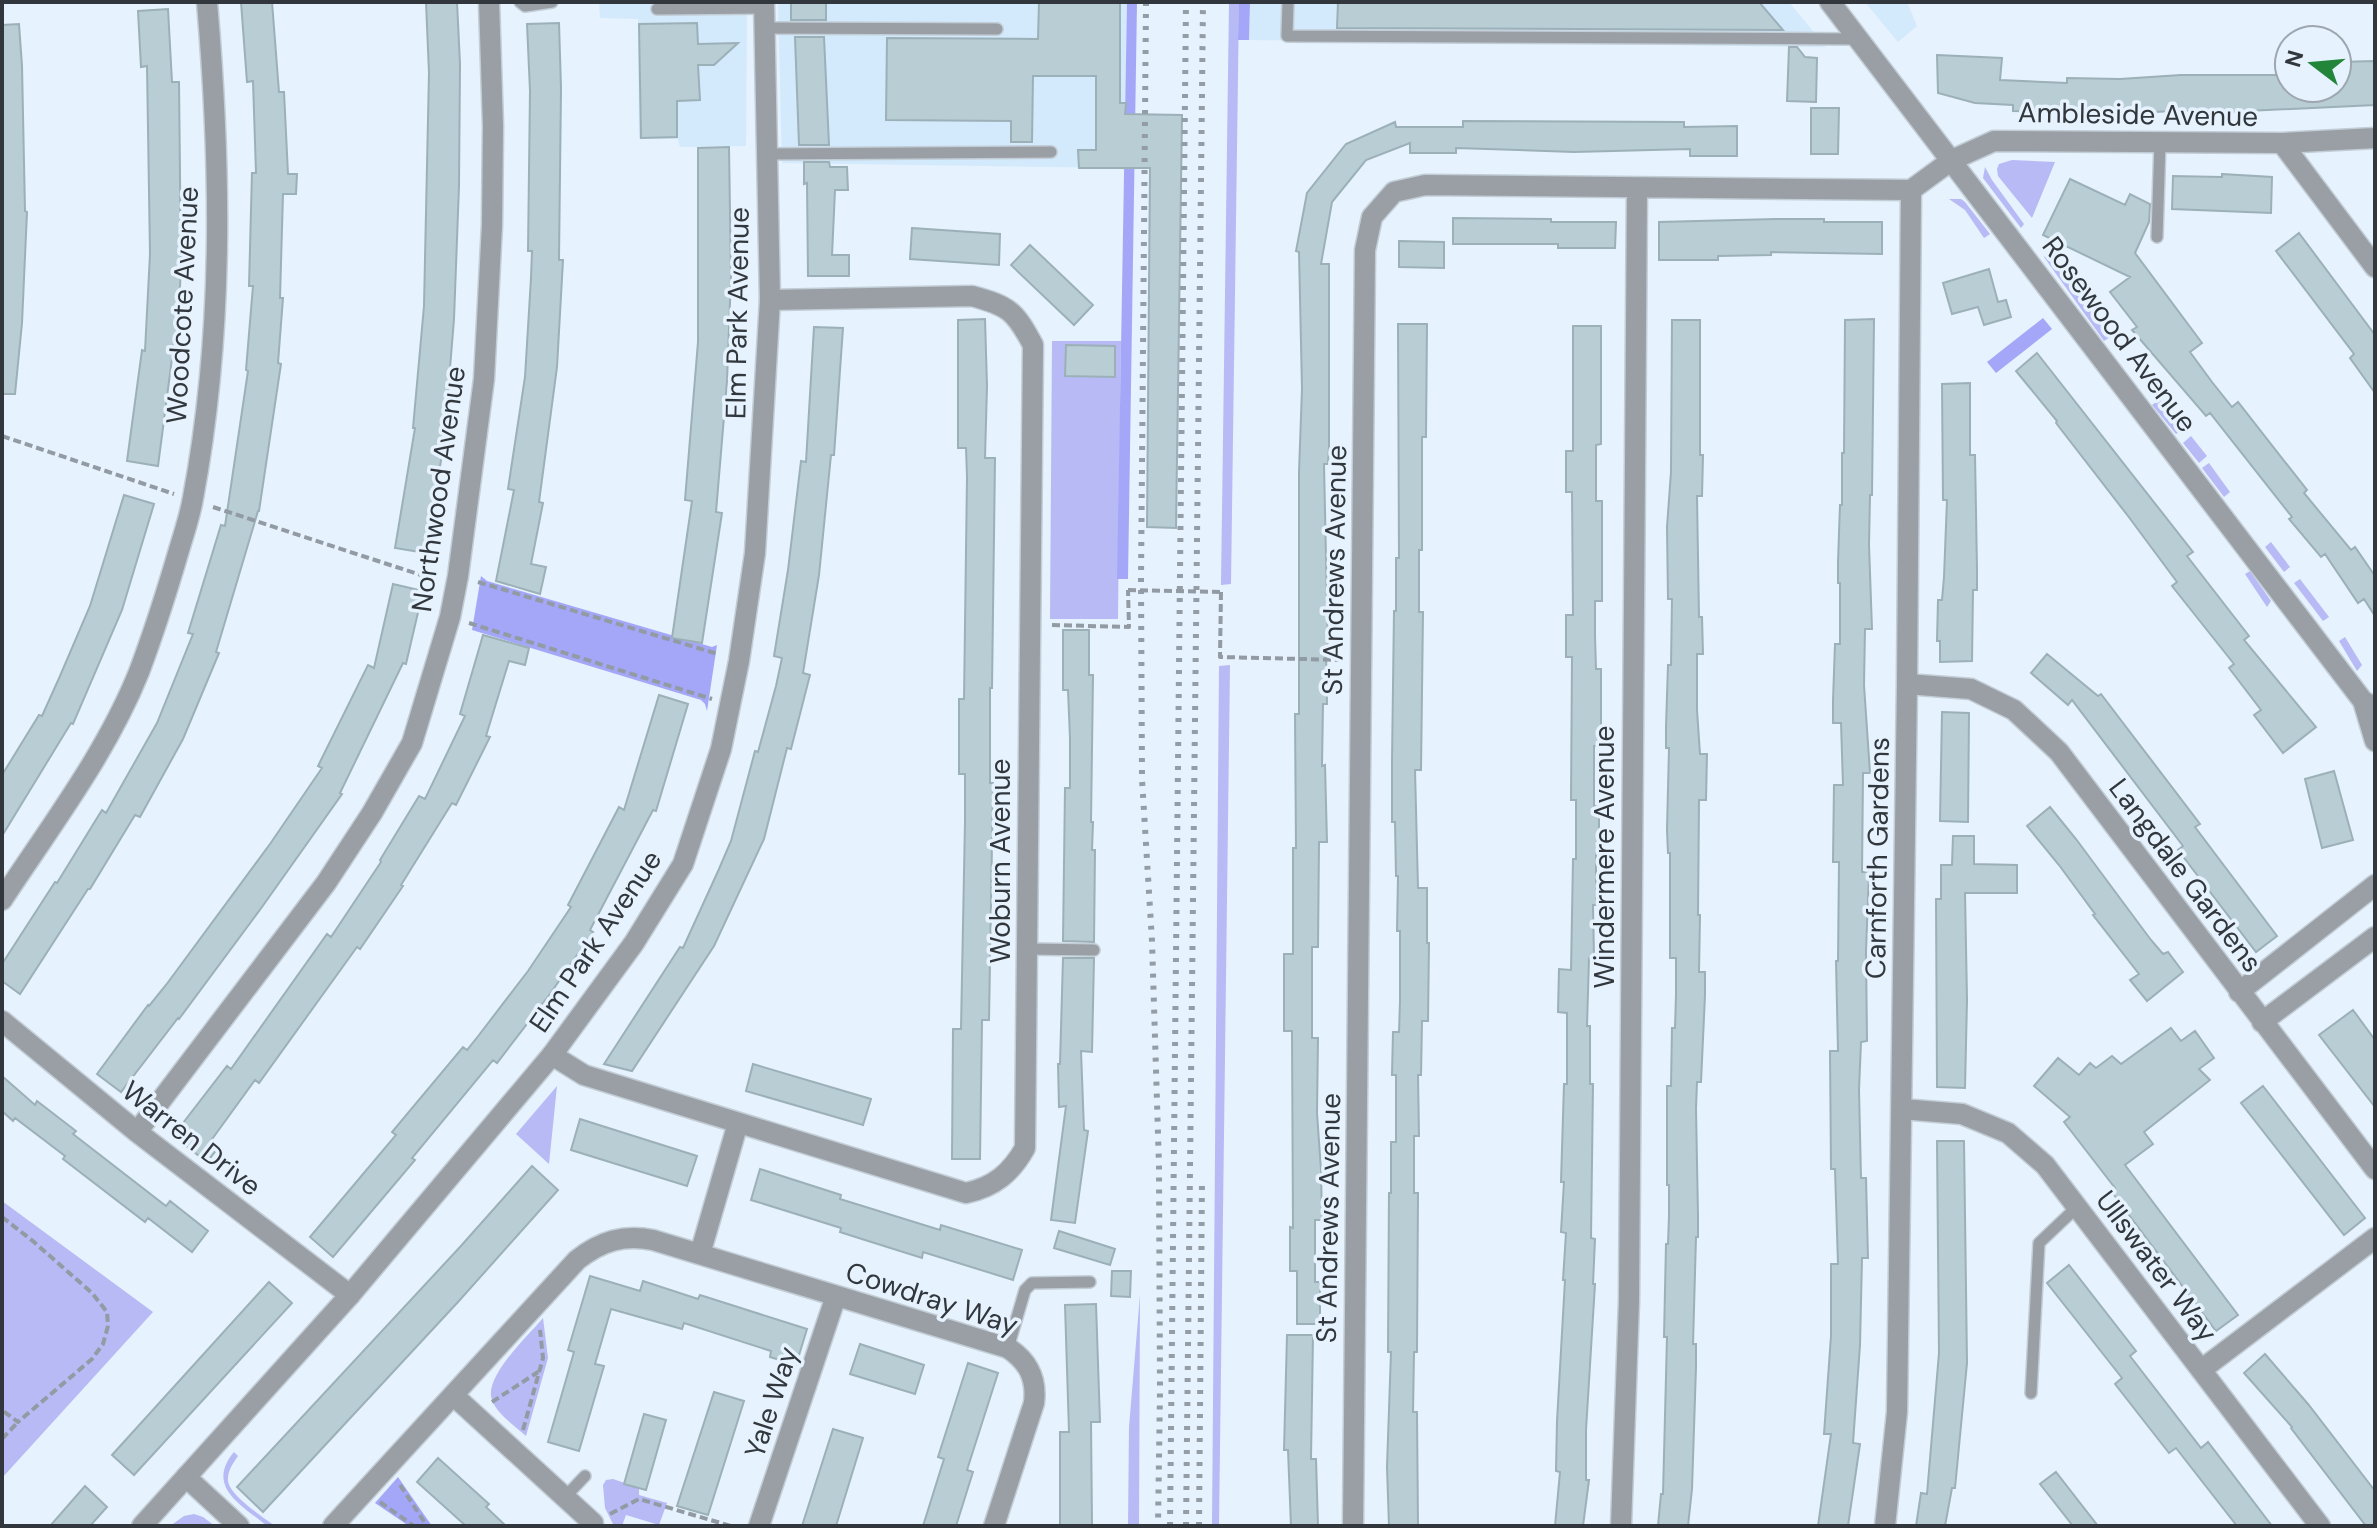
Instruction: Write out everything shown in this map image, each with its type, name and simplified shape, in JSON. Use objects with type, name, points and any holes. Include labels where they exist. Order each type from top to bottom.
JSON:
[{"type":"street","name":"Woodcote Avenue","points":[[2,900],[103,747],[133,685],[171,578],[193,501],[212,375],[218,258],[218,156],[207,2]]},
{"type":"street","name":"Northwood Avenue","points":[[137,1132],[326,883],[372,813],[412,743],[450,617],[484,379],[492,225],[489,2]]},
{"type":"street","name":"Rosewood Avenue","points":[[1830,2],[2369,704]]},
{"type":"street","name":"Elm Park Avenue","points":[[142,1526],[350,1295],[552,1055],[634,943],[683,864],[721,749],[739,661],[755,553],[770,300],[764,13]]},
{"type":"street","name":"Ambleside Avenue","points":[[1952,160],[1994,141],[2282,143],[2375,138]]},
{"type":"street","points":[[2282,143],[2375,267]]},
{"type":"street","points":[[1911,190],[1952,160]]},
{"type":"street","name":"St Andrews Avenue","points":[[1353,1526],[1365,250],[1372,217],[1394,192],[1425,185],[1911,190]]},
{"type":"street","name":"Windermere Avenue","points":[[1621,1526],[1629,1269],[1637,188]]},
{"type":"street","name":"Carnforth Gardens","points":[[1885,1526],[1897,1412],[1911,190]]},
{"type":"street","name":"Woburn Avenue","points":[[552,1055],[584,1075],[966,1193],[980,1190],[1007,1174],[1025,1148],[1033,345],[1020,320],[1001,304],[972,296],[770,300]]},
{"type":"street","name":"Langdale Gardens","points":[[1907,684],[1971,689],[2014,710],[2059,752],[2375,1169]]},
{"type":"street","points":[[2369,704],[2375,741]]},
{"type":"street","points":[[2239,992],[2375,885]]},
{"type":"street","points":[[2262,1022],[2375,937]]},
{"type":"street","name":"Warren Drive","points":[[2,1021],[137,1132],[350,1295]]},
{"type":"street","name":"Ullswater Way","points":[[1902,1109],[1962,1114],[2008,1133],[2045,1165],[2320,1526]]},
{"type":"street","points":[[700,1254],[738,1123]]},
{"type":"street","name":"Cowdray Way","points":[[333,1526],[577,1260],[600,1244],[640,1237],[1008,1348],[1027,1364],[1036,1393],[994,1526]]},
{"type":"street","points":[[2201,1370],[2375,1238]]},
{"type":"street","name":"Yale Way","points":[[759,1526],[836,1296]]},
{"type":"street","points":[[453,1395],[593,1523]]},
{"type":"street","points":[[186,1477],[239,1526]]},
{"type":"lane","points":[[520,2],[525,6],[552,2]]},
{"type":"lane","points":[[1288,2],[1287,36],[1859,39]]},
{"type":"lane","points":[[657,9],[997,29]]},
{"type":"lane","points":[[2157,237],[2160,142]]},
{"type":"lane","points":[[767,154],[1051,152]]},
{"type":"lane","points":[[1028,949],[1094,950]]},
{"type":"lane","points":[[2031,1393],[2039,1243],[2077,1207]]},
{"type":"lane","points":[[1008,1348],[1025,1290],[1032,1283],[1090,1282]]},
{"type":"lane","points":[[565,1497],[585,1476]]},
{"type":"path","points":[[2,436],[193,501],[457,581],[739,661]]},
{"type":"path","points":[[1029,625],[1129,627],[1128,590],[1221,592],[1220,657],[1362,661]]},
{"type":"path","points":[[450,617],[730,705]]},
{"type":"path","points":[[2,1217],[92,1293],[107,1312],[108,1326],[103,1344],[92,1359],[2,1439]]},
{"type":"path","points":[[517,1453],[543,1358],[538,1304]]},
{"type":"path","points":[[474,1414],[540,1370]]},
{"type":"path","points":[[2,1410],[18,1422]]},
{"type":"path","points":[[387,1466],[427,1526]]},
{"type":"path","points":[[365,1492],[414,1526]]},
{"type":"path","points":[[593,1523],[639,1499],[731,1526]]},
{"type":"shaded area","points":[[599,2],[747,2],[746,146],[680,147],[678,139],[639,139],[638,19],[600,18]]},
{"type":"shaded area","points":[[778,2],[1127,2],[1124,168],[782,163]]},
{"type":"shaded area","points":[[1127,2],[1137,2],[1128,579],[1117,579]]},
{"type":"shaded area","points":[[1229,2],[1239,2],[1231,584],[1221,585]]},
{"type":"shaded area","points":[[1239,2],[1250,2],[1249,40],[1238,40]]},
{"type":"shaded area","points":[[1250,2],[1789,2],[1826,47],[1249,40]]},
{"type":"shaded area","points":[[1865,2],[1907,2],[1917,26],[1898,42]]},
{"type":"shaded area","points":[[2012,160],[2055,162],[2032,218],[1998,176],[1999,164]]},
{"type":"shaded area","points":[[1985,167],[2024,224],[2021,228],[1983,178]]},
{"type":"shaded area","points":[[1949,199],[1965,202],[1990,234],[1984,238],[1965,210]]},
{"type":"shaded area","points":[[2051,252],[2110,337],[2104,341],[2044,257]]},
{"type":"shaded area","points":[[2043,318],[2052,329],[1996,373],[1987,362]]},
{"type":"shaded area","points":[[1052,341],[1121,341],[1118,619],[1050,619]]},
{"type":"shaded area","points":[[2160,399],[2184,428],[2176,434],[2152,405]]},
{"type":"shaded area","points":[[2191,436],[2207,456],[2199,463],[2183,443]]},
{"type":"shaded area","points":[[2209,463],[2230,492],[2224,497],[2202,468]]},
{"type":"shaded area","points":[[2271,542],[2290,567],[2284,572],[2265,547]]},
{"type":"shaded area","points":[[2250,571],[2271,601],[2267,607],[2245,574]]},
{"type":"shaded area","points":[[481,576],[487,581],[712,647],[717,645],[707,711],[701,700],[472,630]]},
{"type":"shaded area","points":[[2300,579],[2329,617],[2323,621],[2294,583]]},
{"type":"shaded area","points":[[2345,637],[2362,665],[2357,671],[2339,641]]},
{"type":"shaded area","points":[[1230,665],[1219,1526],[1212,1526],[1219,666]]},
{"type":"shaded area","points":[[557,1086],[549,1164],[516,1134]]},
{"type":"shaded area","points":[[2,1201],[153,1312],[2,1478]]},
{"type":"shaded area","points":[[1140,1295],[1139,1526],[1128,1526],[1129,1427]]},
{"type":"shaded area","points":[[543,1318],[548,1358],[526,1436],[498,1410],[491,1391],[500,1368]]},
{"type":"shaded area","points":[[234,1452],[238,1456],[228,1474],[230,1487],[248,1506],[275,1526],[267,1526],[238,1503],[225,1485],[223,1475],[226,1464]]},
{"type":"shaded area","points":[[398,1477],[432,1526],[409,1526],[375,1503]]},
{"type":"shaded area","points":[[613,1479],[639,1488],[639,1495],[667,1503],[659,1525],[626,1515],[622,1526],[614,1526],[605,1508],[603,1485],[606,1480]]},
{"type":"shaded area","points":[[194,1514],[215,1526],[170,1526],[184,1516]]},
{"type":"building","points":[[241,2],[272,2],[279,92],[284,92],[288,174],[297,174],[296,194],[283,194],[280,298],[283,298],[278,363],[281,364],[259,511],[216,652],[219,653],[183,739],[140,817],[135,815],[20,994],[2,981],[2,964],[102,810],[106,813],[157,723],[193,634],[188,633],[221,525],[225,526],[248,371],[253,286],[249,286],[252,173],[256,173],[253,81],[247,82]]},
{"type":"building","points":[[426,2],[457,2],[460,64],[454,319],[444,442],[426,553],[395,548],[415,428],[424,306],[429,73]]},
{"type":"building","points":[[791,2],[826,2],[826,20],[791,20]]},
{"type":"building","points":[[1039,2],[1120,2],[1120,103],[1126,103],[1125,114],[1182,115],[1176,528],[1147,527],[1150,168],[1079,168],[1078,150],[1096,150],[1096,76],[1033,76],[1032,142],[1011,142],[1011,121],[886,120],[887,38],[1038,39]]},
{"type":"building","points":[[1338,2],[1759,2],[1783,30],[1337,28]]},
{"type":"building","points":[[168,9],[172,82],[179,82],[181,268],[177,343],[174,343],[158,466],[127,461],[142,350],[145,351],[150,254],[147,66],[141,67],[138,11]]},
{"type":"building","points":[[559,23],[559,260],[563,260],[557,367],[539,502],[543,503],[531,564],[546,567],[540,594],[496,581],[514,490],[508,489],[525,377],[531,278],[532,251],[528,251],[530,91],[527,24]]},
{"type":"building","points":[[697,23],[698,44],[738,43],[714,65],[698,65],[700,100],[677,101],[677,137],[641,138],[639,24]]},
{"type":"building","points":[[19,24],[27,212],[22,323],[15,394],[2,394],[2,25]]},
{"type":"building","points":[[795,37],[824,37],[829,145],[799,145]]},
{"type":"building","points":[[1789,47],[1797,47],[1805,57],[1817,58],[1816,102],[1787,101]]},
{"type":"building","points":[[1937,55],[2002,58],[2000,80],[2067,83],[2067,78],[2273,75],[2273,104],[2353,104],[2353,62],[2375,61],[2375,105],[2114,114],[2013,111],[2013,105],[1975,103],[1938,93]]},
{"type":"building","points":[[1811,108],[1839,108],[1838,154],[1811,154]]},
{"type":"building","points":[[1463,121],[1684,122],[1684,127],[1737,126],[1737,156],[1690,156],[1690,149],[1574,152],[1456,148],[1456,153],[1410,153],[1410,143],[1366,160],[1332,202],[1321,264],[1329,264],[1329,447],[1328,464],[1324,464],[1328,652],[1322,766],[1325,765],[1327,842],[1319,842],[1318,947],[1312,947],[1312,1038],[1318,1038],[1317,1113],[1321,1170],[1322,1220],[1315,1220],[1315,1282],[1320,1282],[1320,1324],[1297,1324],[1297,1271],[1290,1271],[1290,1227],[1293,1228],[1292,1031],[1284,1031],[1284,954],[1293,954],[1295,714],[1299,714],[1302,389],[1299,252],[1296,251],[1307,193],[1346,144],[1395,122],[1396,127],[1463,127]]},
{"type":"building","points":[[729,147],[731,277],[727,381],[716,512],[722,513],[702,643],[672,638],[692,501],[685,500],[698,342],[698,148]]},
{"type":"building","points":[[804,162],[829,162],[830,167],[847,167],[848,190],[835,190],[832,255],[849,255],[849,276],[808,276]]},
{"type":"building","points":[[2222,174],[2272,177],[2271,213],[2172,209],[2173,176],[2222,177]]},
{"type":"building","points":[[2070,179],[2125,205],[2130,194],[2150,204],[2149,222],[2135,253],[2202,343],[2190,352],[2212,382],[2232,407],[2238,402],[2307,490],[2304,493],[2351,550],[2355,547],[2375,576],[2375,616],[2364,599],[2358,603],[2325,554],[2321,557],[2289,519],[2292,517],[2210,413],[2206,416],[2132,330],[2137,327],[2110,292],[2130,277],[2043,235]]},
{"type":"building","points":[[1453,218],[1616,222],[1615,248],[1558,248],[1558,244],[1453,244]]},
{"type":"building","points":[[1776,219],[1882,222],[1882,254],[1771,252],[1771,255],[1718,256],[1718,260],[1659,260],[1659,222]]},
{"type":"building","points":[[912,228],[1000,234],[999,265],[910,259]]},
{"type":"building","points":[[2299,233],[2375,335],[2375,393],[2350,358],[2354,354],[2276,251]]},
{"type":"building","points":[[1399,241],[1444,242],[1444,268],[1399,267]]},
{"type":"building","points":[[1030,245],[1093,305],[1074,325],[1011,265]]},
{"type":"building","points":[[1989,269],[1998,302],[2006,300],[2011,317],[1984,325],[1978,307],[1952,314],[1943,283]]},
{"type":"building","points":[[985,319],[985,458],[995,458],[990,688],[990,783],[993,783],[989,1020],[982,1020],[980,1159],[952,1159],[953,1029],[961,1029],[965,821],[965,774],[959,774],[959,699],[964,699],[967,477],[966,448],[958,448],[958,320]]},
{"type":"building","points":[[1874,319],[1869,545],[1872,629],[1865,629],[1864,685],[1870,773],[1863,773],[1862,872],[1869,872],[1867,1041],[1861,1042],[1859,1090],[1861,1178],[1866,1178],[1868,1258],[1862,1258],[1853,1443],[1860,1444],[1848,1526],[1818,1526],[1831,1434],[1824,1434],[1831,1336],[1831,1264],[1838,1264],[1835,1169],[1831,1169],[1830,1051],[1838,1051],[1836,961],[1839,862],[1833,862],[1834,785],[1843,785],[1841,723],[1833,723],[1833,701],[1835,644],[1840,644],[1838,562],[1844,453],[1845,320]]},
{"type":"building","points":[[1672,320],[1700,320],[1700,455],[1703,455],[1702,496],[1697,496],[1699,617],[1702,617],[1703,654],[1697,654],[1697,710],[1700,754],[1707,754],[1706,800],[1699,800],[1699,972],[1705,972],[1705,995],[1701,1082],[1697,1082],[1696,1109],[1698,1237],[1693,1344],[1696,1344],[1696,1367],[1688,1526],[1658,1526],[1663,1494],[1667,1337],[1664,1337],[1669,1216],[1667,1086],[1671,1086],[1676,995],[1676,958],[1670,958],[1669,748],[1666,748],[1672,599],[1668,599],[1667,527],[1671,472]]},
{"type":"building","points":[[1398,324],[1427,324],[1426,437],[1422,437],[1422,550],[1419,550],[1419,612],[1423,612],[1421,770],[1415,770],[1418,888],[1427,888],[1429,943],[1428,1021],[1422,1021],[1421,1075],[1418,1075],[1419,1136],[1414,1136],[1414,1193],[1418,1193],[1417,1352],[1414,1352],[1413,1412],[1417,1412],[1418,1526],[1389,1526],[1387,1467],[1391,1352],[1388,1352],[1389,1193],[1391,1142],[1396,1142],[1393,1032],[1399,1032],[1400,1001],[1398,876],[1395,822],[1392,822],[1394,611],[1396,558],[1399,558]]},
{"type":"building","points":[[1573,326],[1601,326],[1601,444],[1596,445],[1596,501],[1602,501],[1602,601],[1595,601],[1595,636],[1596,669],[1601,669],[1601,727],[1600,746],[1594,746],[1594,806],[1599,806],[1599,853],[1596,853],[1594,958],[1589,958],[1587,1026],[1590,1026],[1590,1084],[1593,1084],[1591,1238],[1595,1239],[1595,1284],[1586,1430],[1586,1480],[1589,1480],[1583,1526],[1555,1526],[1560,1472],[1556,1471],[1557,1421],[1566,1233],[1561,1232],[1564,1182],[1561,1182],[1564,1084],[1567,1084],[1567,1013],[1558,1012],[1559,969],[1571,970],[1573,859],[1576,859],[1576,800],[1571,800],[1572,657],[1566,657],[1566,615],[1573,615],[1572,492],[1566,492],[1566,451],[1573,451]]},
{"type":"building","points":[[814,327],[843,328],[834,455],[831,455],[819,575],[803,673],[810,675],[791,749],[787,748],[764,839],[714,946],[632,1071],[604,1064],[680,947],[683,948],[731,841],[755,751],[758,752],[782,658],[774,656],[801,461],[806,462]]},
{"type":"building","points":[[1066,345],[1115,346],[1115,377],[1065,376]]},
{"type":"building","points":[[2037,353],[2193,552],[2187,556],[2249,636],[2244,640],[2316,727],[2283,753],[2254,715],[2261,710],[2229,668],[2234,664],[2172,586],[2177,582],[2016,371]]},
{"type":"building","points":[[1970,383],[1970,455],[1975,455],[1977,569],[1977,590],[1973,590],[1972,661],[1940,662],[1938,600],[1942,600],[1947,500],[1943,500],[1942,384]]},
{"type":"building","points":[[124,495],[154,504],[122,610],[73,724],[2,836],[2,775],[39,715],[42,716],[60,676],[90,606]]},
{"type":"building","points":[[393,584],[423,591],[406,664],[403,663],[342,794],[179,1019],[121,1092],[97,1074],[270,844],[322,768],[318,766],[368,665],[374,668]]},
{"type":"building","points":[[1063,630],[1089,630],[1089,675],[1093,675],[1091,822],[1092,850],[1095,850],[1094,942],[1063,941],[1065,788],[1070,788],[1070,738],[1068,690],[1063,690]]},
{"type":"building","points":[[483,635],[529,648],[525,665],[509,661],[486,736],[490,737],[456,805],[452,803],[403,886],[360,949],[357,947],[259,1083],[255,1080],[210,1142],[218,1148],[207,1162],[173,1136],[227,1066],[231,1069],[327,934],[331,937],[381,862],[419,796],[425,799],[465,716],[460,714]]},
{"type":"building","points":[[2047,654],[2098,696],[2101,694],[2200,824],[2195,827],[2277,936],[2256,952],[2178,850],[2183,846],[2072,700],[2068,705],[2031,673]]},
{"type":"building","points":[[659,695],[688,704],[656,811],[653,810],[590,930],[593,932],[497,1063],[493,1060],[412,1158],[415,1160],[333,1257],[310,1237],[396,1135],[392,1132],[463,1047],[467,1050],[479,1035],[528,971],[571,907],[568,905],[619,807],[624,810]]},
{"type":"building","points":[[1942,712],[1969,713],[1968,822],[1940,821]]},
{"type":"building","points":[[2334,771],[2353,840],[2322,848],[2305,779]]},
{"type":"building","points":[[2050,807],[2151,940],[2163,954],[2168,952],[2183,972],[2147,1001],[2130,980],[2139,974],[2027,826]]},
{"type":"building","points":[[1953,836],[1974,836],[1974,864],[2017,865],[2017,893],[1965,893],[1965,1088],[1937,1087],[1936,899],[1941,899],[1941,865],[1952,865]]},
{"type":"building","points":[[1063,958],[1094,958],[1092,1052],[1081,1051],[1084,1130],[1088,1131],[1075,1223],[1051,1220],[1066,1106],[1059,1107],[1058,1064]]},
{"type":"building","points":[[2353,1010],[2375,1040],[2375,1107],[2319,1035]]},
{"type":"building","points":[[2171,1028],[2181,1041],[2195,1031],[2214,1058],[2199,1069],[2210,1080],[2144,1132],[2153,1144],[2125,1165],[2238,1315],[2216,1331],[2111,1191],[2115,1188],[2064,1122],[2070,1117],[2034,1086],[2058,1058],[2079,1075],[2090,1063],[2096,1068],[2112,1056],[2121,1064]]},
{"type":"building","points":[[753,1064],[871,1099],[863,1125],[746,1091]]},
{"type":"building","points":[[2,1076],[35,1105],[37,1101],[76,1131],[73,1134],[166,1206],[170,1201],[208,1231],[192,1252],[148,1218],[145,1222],[63,1159],[65,1156],[2,1111]]},
{"type":"building","points":[[2263,1086],[2365,1218],[2344,1235],[2241,1103]]},
{"type":"building","points":[[580,1119],[697,1156],[687,1186],[571,1150]]},
{"type":"building","points":[[1937,1141],[1964,1141],[1967,1363],[1955,1488],[1952,1488],[1945,1526],[1916,1526],[1921,1493],[1927,1494],[1939,1353]]},
{"type":"building","points":[[532,1166],[558,1190],[263,1512],[237,1487]]},
{"type":"building","points":[[760,1169],[841,1195],[840,1199],[940,1230],[941,1225],[1022,1250],[1013,1280],[923,1252],[922,1258],[751,1200]]},
{"type":"building","points":[[1059,1231],[1115,1249],[1110,1265],[1054,1248]]},
{"type":"building","points":[[2069,1265],[2136,1351],[2130,1356],[2201,1448],[2208,1442],[2272,1526],[2237,1526],[2176,1448],[2169,1453],[2115,1384],[2122,1378],[2047,1283]]},
{"type":"building","points":[[1112,1271],[1131,1271],[1130,1297],[1111,1296]]},
{"type":"building","points":[[590,1276],[640,1291],[643,1281],[698,1299],[700,1295],[807,1329],[796,1365],[770,1357],[771,1351],[684,1323],[682,1329],[611,1309],[595,1364],[604,1366],[579,1451],[548,1442],[574,1352],[568,1350]]},
{"type":"building","points":[[269,1282],[292,1303],[134,1475],[112,1455]]},
{"type":"building","points":[[1096,1304],[1100,1422],[1091,1422],[1092,1526],[1060,1526],[1060,1432],[1069,1432],[1065,1305]]},
{"type":"building","points":[[1287,1335],[1313,1335],[1311,1459],[1316,1459],[1318,1526],[1291,1526],[1288,1450],[1284,1450]]},
{"type":"building","points":[[860,1344],[924,1365],[915,1394],[850,1374]]},
{"type":"building","points":[[2265,1354],[2375,1491],[2375,1526],[2366,1526],[2292,1427],[2244,1373]]},
{"type":"building","points":[[968,1363],[998,1373],[967,1470],[973,1472],[956,1526],[923,1526],[944,1459],[938,1457]]},
{"type":"building","points":[[714,1392],[744,1401],[708,1515],[677,1506]]},
{"type":"building","points":[[644,1414],[666,1420],[646,1490],[624,1484]]},
{"type":"building","points":[[833,1429],[863,1438],[836,1526],[802,1526]]},
{"type":"building","points":[[438,1458],[489,1504],[486,1507],[506,1526],[466,1526],[417,1482]]},
{"type":"building","points":[[2056,1472],[2098,1526],[2073,1526],[2040,1484]]},
{"type":"building","points":[[85,1486],[107,1507],[90,1526],[50,1526]]},
{"type":"railway","points":[[1146,2],[1142,779],[1152,941],[1159,1166],[1158,1526]]},
{"type":"railway","points":[[1170,1526],[1186,2]]},
{"type":"railway","points":[[1186,1526],[1203,2]]},
{"type":"railway","points":[[1199,1526],[1202,1178]]}]
